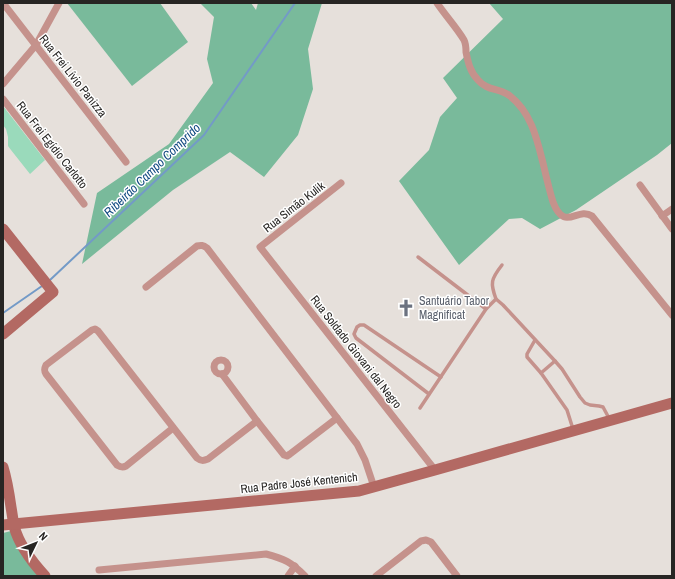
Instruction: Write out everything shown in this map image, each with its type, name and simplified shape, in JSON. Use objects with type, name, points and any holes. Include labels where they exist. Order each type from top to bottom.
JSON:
[{"type":"street","name":"Rua Frei Lívio Panizza","points":[[3,3],[126,162]]},
{"type":"street","points":[[3,84],[36,45],[60,3]]},
{"type":"street","points":[[437,3],[465,42],[469,65],[478,80],[483,85],[491,89],[504,92],[510,96],[527,116],[536,134],[556,210],[566,218],[585,214],[592,216],[672,315]]},
{"type":"street","name":"Rua Frei Egídio Carlotto","points":[[3,99],[84,204]]},
{"type":"street","name":"Rua Simão Kulik","points":[[260,247],[341,183]]},
{"type":"street","points":[[640,185],[672,229]]},
{"type":"street","points":[[662,216],[672,209]]},
{"type":"street","points":[[3,229],[53,292],[3,334]]},
{"type":"street","points":[[146,287],[197,246],[200,245],[207,248],[361,451],[374,487]]},
{"type":"street","name":"Rua Soldado Giovani dal Negro","points":[[260,247],[435,470]]},
{"type":"street","points":[[173,428],[126,466],[120,467],[112,459],[46,374],[44,371],[46,365],[95,329],[200,460],[204,461],[208,459],[256,422]]},
{"type":"street","points":[[222,374],[256,422],[284,455],[287,456],[337,418]]},
{"type":"street","name":"Rua Padre José Kentenich","points":[[8,525],[349,492],[374,487],[672,404]]},
{"type":"street","points":[[3,467],[7,483],[8,525],[17,535],[32,560],[45,576]]},
{"type":"street","points":[[376,576],[421,541],[426,540],[431,542],[457,576]]},
{"type":"street","points":[[99,570],[266,554],[279,557],[289,562],[305,576]]},
{"type":"street","points":[[288,576],[295,566]]},
{"type":"lane","points":[[418,257],[486,309]]},
{"type":"lane","points":[[502,265],[495,274],[492,282],[492,288],[496,299],[562,369],[585,403],[603,407],[611,421]]},
{"type":"lane","points":[[420,408],[486,309],[496,299]]},
{"type":"lane","points":[[429,394],[356,338],[354,334],[357,327],[364,325],[441,377]]},
{"type":"lane","points":[[535,340],[527,354],[527,357],[541,373],[567,410],[573,431]]},
{"type":"lane","points":[[541,373],[555,361]]},
{"type":"green space","points":[[67,3],[160,3],[188,42],[132,86]]},
{"type":"green space","points":[[200,3],[251,3],[256,10],[258,3],[322,3],[308,49],[313,89],[298,135],[264,177],[230,152],[173,190],[82,264],[97,193],[169,144],[213,83],[207,59],[214,17]]},
{"type":"green space","points":[[489,3],[672,3],[672,143],[657,155],[576,210],[540,229],[522,218],[509,219],[459,265],[399,181],[429,150],[440,117],[457,98],[443,78],[503,19]]},
{"type":"green space","points":[[3,106],[45,160],[30,174],[8,146],[8,137],[6,129],[3,125]]},
{"type":"green space","points":[[11,531],[39,576],[3,576],[3,533]]},
{"type":"waterway","name":"Ribeirão Campo Comprido","points":[[50,280],[204,135],[295,3]]},
{"type":"waterway","name":"Ribeirão Campo Comprido","points":[[3,313],[42,286]]},
{"type":"place","name":"Santuário Tabor Magnificat","points":[[406,308]]}]
